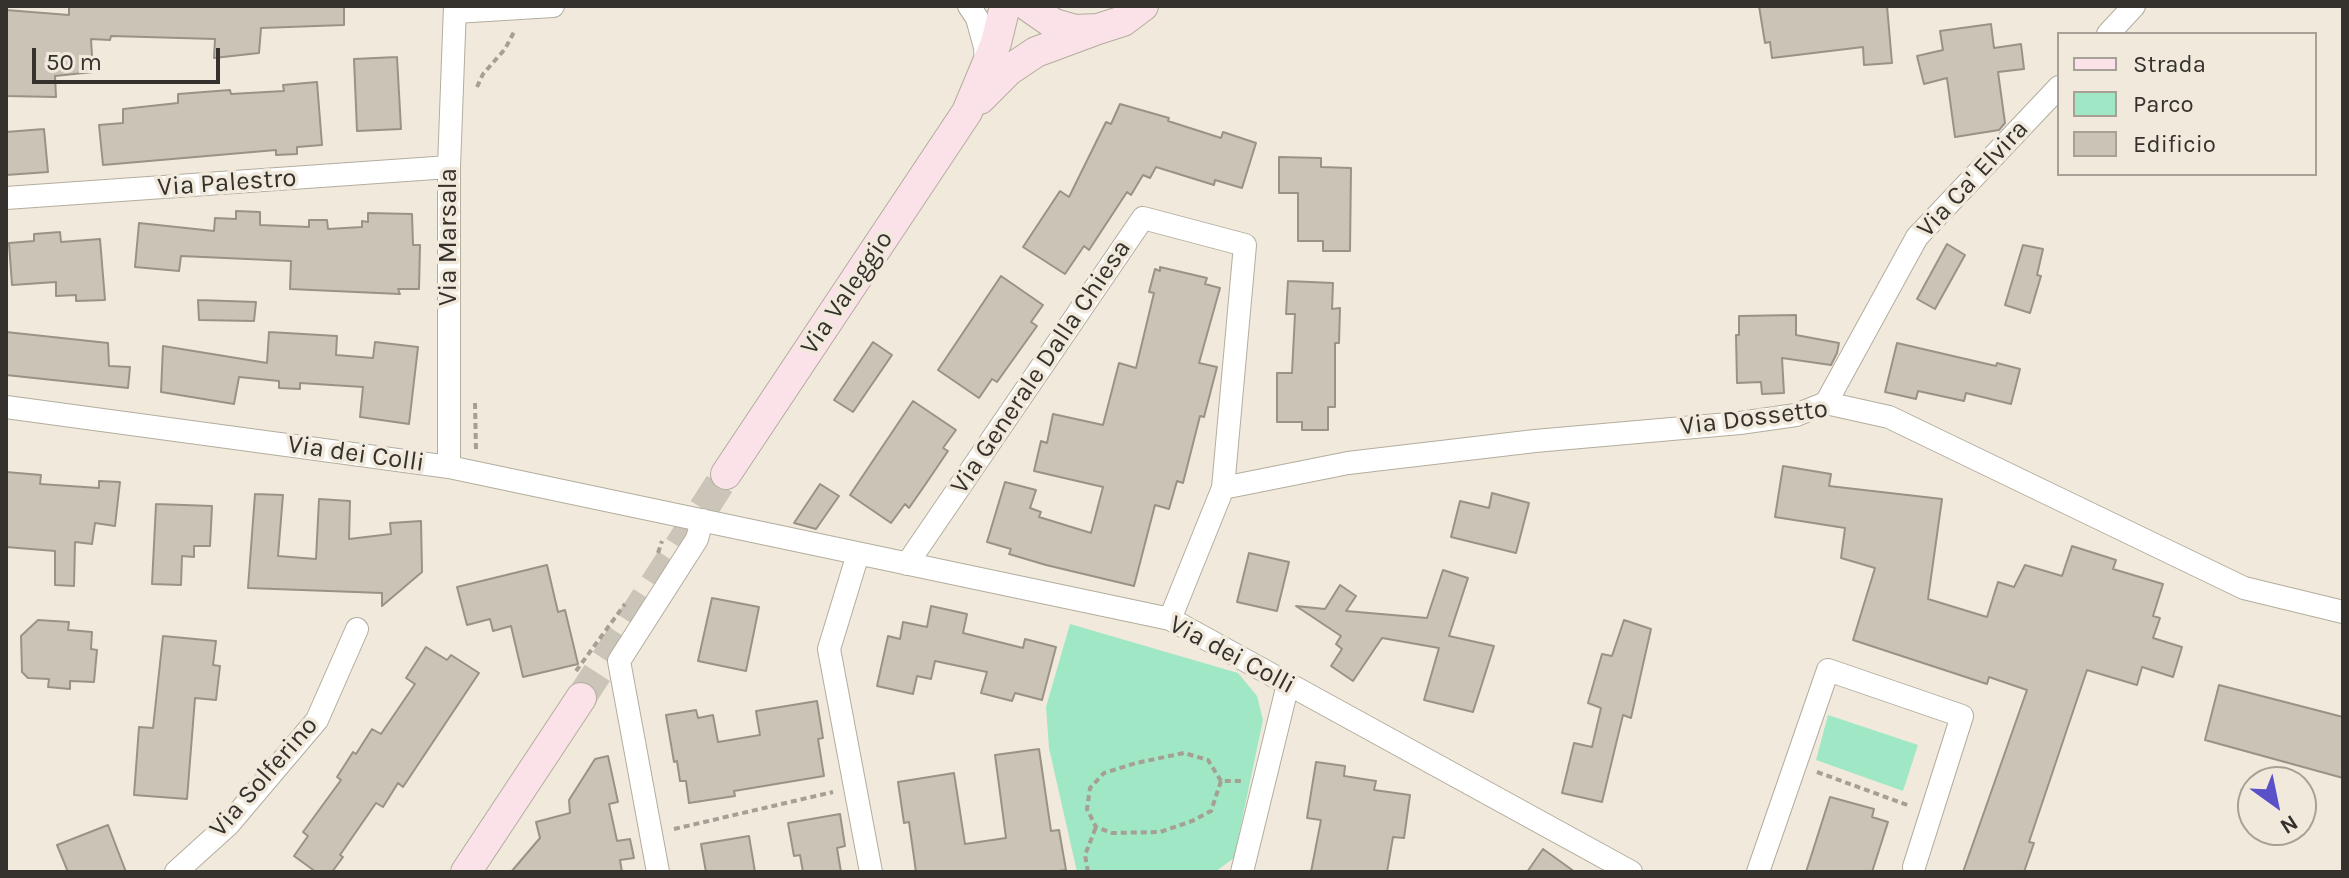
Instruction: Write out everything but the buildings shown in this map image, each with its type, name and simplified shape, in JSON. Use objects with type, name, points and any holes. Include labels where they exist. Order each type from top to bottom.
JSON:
[{"type":"main road","name":"Via Valeggio","points":[[726,474],[967,112],[987,70],[1005,6]]},
{"type":"main road","points":[[1028,6],[1054,24],[1075,30],[1098,29]]},
{"type":"main road","name":"Via Valeggio","points":[[967,112],[1009,70],[1036,52],[1123,21],[1143,6]]},
{"type":"main road","points":[[466,872],[577,686]]},
{"type":"street","points":[[455,9],[513,10],[553,6]]},
{"type":"street","points":[[969,6],[977,18],[987,70]]},
{"type":"street","points":[[2110,32],[2134,6]]},
{"type":"street","name":"Via Marsala","points":[[449,467],[449,167],[455,9]]},
{"type":"street","name":"Via Ca' Elvira","points":[[1826,403],[1917,237],[2057,89]]},
{"type":"street","name":"Via Palestro","points":[[6,198],[449,167]]},
{"type":"street","name":"Via Generale Dalla Chiesa","points":[[907,564],[1143,218],[1245,245],[1223,488],[1170,619]]},
{"type":"street","name":"Via Dossetto","points":[[1223,488],[1348,463],[1535,441],[1740,423],[1796,415],[1826,403],[1889,417],[2244,588],[2343,612]]},
{"type":"street","name":"Via dei Colli","points":[[6,407],[449,467],[1170,619],[1606,866],[1631,872]]},
{"type":"street","points":[[658,872],[619,661],[697,539],[702,520]]},
{"type":"street","points":[[858,554],[829,649],[871,872]]},
{"type":"street","name":"Via Solferino","points":[[176,872],[229,824],[317,720],[357,629]]},
{"type":"street","points":[[1758,872],[1828,670],[1962,716],[1914,867]]},
{"type":"street","points":[[1242,872],[1288,684]]},
{"type":"path","points":[[475,91],[483,74],[505,49],[515,31],[513,10]]},
{"type":"path","points":[[475,394],[476,456]]},
{"type":"path","points":[[655,561],[662,541]]},
{"type":"path","points":[[577,686],[630,597]]},
{"type":"path","points":[[1184,753],[1208,760],[1221,781],[1211,811],[1160,832],[1112,833],[1096,827],[1087,809],[1090,788],[1104,773],[1136,763],[1184,753]]},
{"type":"path","points":[[1796,765],[1931,813]]},
{"type":"path","points":[[1221,781],[1264,780]]},
{"type":"path","points":[[651,834],[855,787]]},
{"type":"path","points":[[1088,872],[1085,855],[1096,827]]},
{"type":"green space","points":[[1070,624],[1238,673],[1257,696],[1263,720],[1234,858],[1215,872],[1077,872],[1049,748],[1046,707]]},
{"type":"green space","points":[[1828,715],[1918,745],[1903,791],[1816,760]]},
{"type":"tunnel","points":[[581,698],[726,474]]}]
